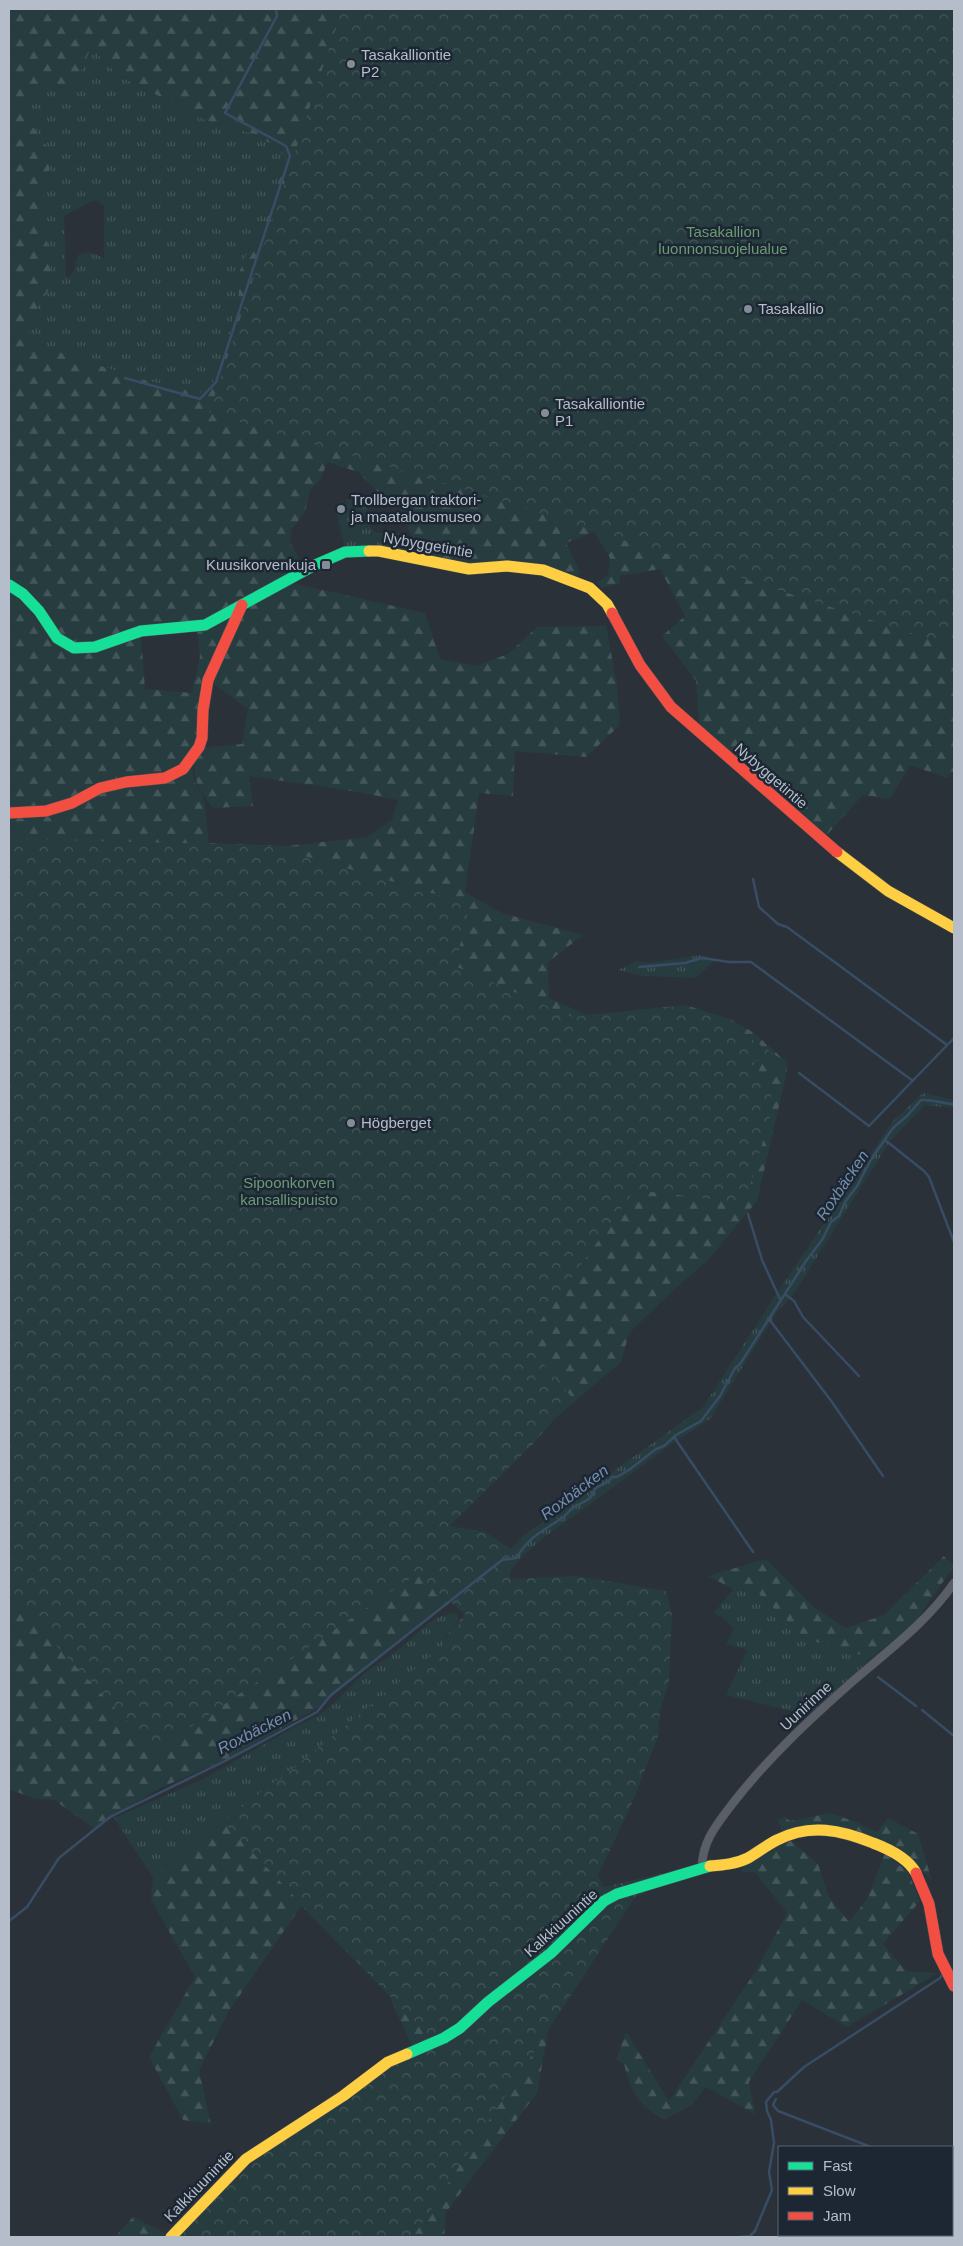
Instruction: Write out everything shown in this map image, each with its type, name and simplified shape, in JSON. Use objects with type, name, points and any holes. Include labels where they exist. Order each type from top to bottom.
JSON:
[{"type":"street","name":"Nybyggetintie","points":[[9,585],[23,594],[39,611],[57,638],[74,648],[94,647],[141,631],[205,625],[315,565],[345,552],[379,551],[469,569],[527,567],[543,570],[590,588],[598,594],[607,604],[640,665],[658,691],[677,713],[818,838],[888,892],[954,928]]},
{"type":"street","points":[[9,813],[46,811],[72,803],[100,788],[126,782],[166,778],[183,770],[199,747],[202,738],[203,710],[208,680],[242,605]]},
{"type":"street","name":"Uunirinne","points":[[702,1867],[702,1857],[708,1838],[762,1767],[826,1705],[911,1632],[942,1600],[954,1583]]},
{"type":"street","name":"Kalkkiuunintie","points":[[171,2237],[246,2159],[342,2096],[388,2062],[444,2038],[460,2028],[488,2002],[551,1953],[604,1902],[617,1894],[648,1886],[702,1867],[731,1864],[746,1859],[776,1840],[795,1832],[815,1829],[832,1830],[853,1835],[889,1849],[912,1866],[923,1886],[929,1904],[938,1954],[954,1986]]},
{"type":"street","points":[[845,2237],[864,2237]]},
{"type":"green space","points":[[9,9],[954,9],[954,771],[947,778],[910,765],[890,799],[863,795],[824,838],[699,724],[696,681],[662,636],[685,616],[660,569],[619,576],[620,584],[601,588],[597,582],[608,576],[610,558],[594,532],[566,543],[580,572],[576,578],[545,566],[528,562],[460,563],[420,555],[397,502],[379,493],[358,472],[327,462],[321,479],[310,490],[305,512],[291,530],[290,542],[300,560],[301,568],[203,620],[94,642],[75,643],[61,634],[26,590],[9,579]],"holes":[[[90,50],[94,50],[118,75],[208,121],[254,134],[278,148],[285,157],[270,213],[251,245],[238,275],[239,300],[213,382],[201,393],[140,379],[29,342],[34,314],[49,289],[51,265],[41,209],[50,166],[48,148],[22,112],[36,91],[74,86]]]},
{"type":"green space","name":"Tasakallion luonnonsuojelualue","points":[[342,9],[954,9],[954,647],[506,502],[209,413]]},
{"type":"green space","points":[[90,50],[94,50],[118,75],[208,121],[254,134],[278,148],[285,157],[270,213],[251,245],[238,275],[239,300],[213,382],[201,393],[140,379],[29,342],[34,314],[49,289],[51,265],[41,209],[50,166],[22,112],[36,91],[74,86]],"holes":[[[92,201],[97,201],[104,206],[104,258],[90,252],[78,255],[73,273],[68,277],[66,276],[64,216]]]},
{"type":"green space","points":[[345,499],[357,502],[369,510],[368,522],[373,530],[377,533],[397,533],[404,538],[406,548],[402,552],[347,547],[344,544],[336,510],[337,505],[342,500],[343,510],[348,509]]},
{"type":"green space","name":"Sipoonkorven kansallispuisto","points":[[287,582],[425,613],[440,659],[476,666],[508,654],[537,627],[606,626],[617,685],[620,725],[586,757],[515,751],[513,796],[479,793],[465,892],[502,913],[583,935],[548,962],[549,998],[587,1015],[685,1005],[730,1019],[754,1033],[788,1063],[786,1076],[757,1201],[707,1261],[629,1333],[621,1362],[555,1418],[533,1444],[449,1526],[485,1532],[502,1568],[425,1619],[321,1706],[227,1759],[158,1789],[95,1829],[54,1800],[35,1799],[12,1790],[9,1792],[9,591],[27,606],[46,631],[62,647],[73,653],[141,637],[145,689],[192,693],[200,656],[197,630],[206,630],[236,615],[207,680],[193,759],[194,780],[205,804],[209,843],[287,846],[367,837],[392,820],[398,800],[358,792],[249,776],[253,806],[213,808],[203,794],[196,779],[194,764],[200,748],[242,744],[248,709],[208,680],[241,612]]},
{"type":"green space","name":"Sipoonkorven kansallispuisto","points":[[9,839],[267,845],[470,904],[455,966],[572,1017],[681,1006],[715,1015],[783,1060],[753,1061],[770,1088],[773,1106],[745,1203],[635,1190],[525,1342],[575,1401],[553,1420],[533,1444],[449,1526],[485,1532],[511,1549],[510,1579],[577,1576],[666,1591],[672,1614],[669,1682],[660,1711],[658,1737],[633,1801],[598,1875],[604,1887],[688,1867],[692,1872],[635,1897],[413,2237],[171,2237],[245,2158],[429,2037],[225,1824],[443,1646],[466,1615],[417,1574],[155,1751],[9,1595]]},
{"type":"green space","points":[[701,955],[716,959],[696,978],[643,976],[618,970],[636,961],[650,963]]},
{"type":"green space","points":[[923,1093],[954,1100],[954,1108],[925,1105],[890,1141],[793,1295],[777,1312],[710,1419],[676,1441],[542,1539],[524,1555],[505,1577],[502,1568],[511,1549],[524,1535],[703,1407],[893,1121]]},
{"type":"green space","points":[[944,1556],[954,1566],[914,1624],[872,1658],[806,1639],[758,1593],[733,1589],[708,1576],[766,1559],[815,1608],[846,1628],[884,1615]]},
{"type":"green space","points":[[733,1589],[758,1593],[806,1639],[872,1658],[808,1715],[726,1695],[747,1650],[726,1644],[734,1629],[723,1618],[714,1613]]},
{"type":"green space","points":[[490,1603],[577,1871],[537,2093],[446,2212],[444,2237],[179,2237],[415,2053],[389,1995],[301,1906],[229,2011],[199,2070],[211,2124],[183,2120],[149,2057],[195,1977],[151,1900],[153,1877],[441,1652],[453,1627],[459,1621]]},
{"type":"green space","points":[[456,1613],[459,1619],[446,1636],[442,1652],[153,1877],[114,1818],[201,1780],[310,1720],[335,1702],[365,1673],[395,1652],[425,1626],[447,1614]]},
{"type":"green space","points":[[830,1813],[877,1832],[888,1818],[918,1834],[932,1881],[915,1863],[880,1841],[796,1828],[782,1831],[777,1819],[785,1817],[790,1821]]},
{"type":"green space","points":[[790,1840],[818,1864],[829,1897],[849,1922],[868,1898],[885,1853],[908,1872],[920,1901],[883,1944],[906,1971],[938,1973],[847,2027],[802,2000],[749,2082],[755,2114],[706,2087],[691,2105],[664,2120],[647,2108],[637,2097],[624,2064],[616,2060],[626,2032],[669,2101],[757,1969],[787,1913],[755,1872],[741,1872],[746,1863]]},
{"type":"green space","points":[[133,2217],[173,2237],[115,2237]]},
{"type":"waterway","points":[[125,378],[200,399],[216,382],[290,156],[286,146],[225,113],[277,16],[276,9]]},
{"type":"waterway","points":[[753,879],[759,907],[778,924],[787,927],[947,1045]]},
{"type":"waterway","points":[[639,967],[685,963],[702,958],[729,962],[751,962],[913,1081]]},
{"type":"waterway","points":[[799,1073],[869,1126],[954,1038]]},
{"type":"waterway","name":"Roxbäcken","points":[[9,1921],[27,1907],[59,1858],[110,1817],[227,1760],[317,1712],[331,1695],[502,1560],[516,1558],[531,1539],[590,1498],[596,1488],[607,1483],[612,1477],[617,1477],[629,1470],[656,1449],[664,1446],[676,1435],[701,1421],[720,1396],[735,1368],[740,1364],[806,1261],[822,1240],[831,1222],[839,1216],[845,1202],[893,1128],[921,1100],[954,1104]]},
{"type":"waterway","points":[[885,1140],[929,1177],[954,1242]]},
{"type":"waterway","points":[[748,1214],[762,1260],[780,1299]]},
{"type":"waterway","points":[[785,1294],[794,1301],[803,1317],[859,1376]]},
{"type":"waterway","points":[[769,1319],[832,1402],[883,1476]]},
{"type":"waterway","points":[[674,1437],[753,1552]]},
{"type":"waterway","points":[[878,1677],[916,1706]]},
{"type":"waterway","points":[[922,1710],[954,1736]]},
{"type":"waterway","points":[[739,2237],[750,2236],[755,2231],[772,2190],[769,2172],[774,2143],[766,2102],[774,2092],[777,2092],[804,2067],[940,1978],[943,1974]]},
{"type":"waterway","points":[[776,2099],[773,2105],[778,2111],[868,2146]]},
{"type":"traffic: fast","points":[[9,585],[23,594],[39,611],[57,638],[74,648],[95,647],[141,631],[205,625],[315,565],[345,552],[369,551]]},
{"type":"traffic: fast","points":[[407,2054],[444,2038],[460,2028],[488,2002],[551,1953],[604,1901],[617,1894],[710,1866]]},
{"type":"traffic: slow","points":[[369,551],[379,551],[469,569],[507,566],[543,570],[590,588],[607,604],[612,613]]},
{"type":"traffic: slow","points":[[837,852],[888,891],[954,928]]},
{"type":"traffic: slow","points":[[710,1866],[743,1860],[773,1842],[801,1831],[825,1830],[861,1838],[885,1848],[903,1858],[916,1873]]},
{"type":"traffic: slow","points":[[171,2237],[246,2159],[343,2096],[388,2062],[407,2054]]},
{"type":"traffic: slow","points":[[845,2237],[864,2237]]},
{"type":"traffic: jam","points":[[9,813],[46,811],[72,803],[100,788],[126,782],[165,778],[183,769],[199,747],[202,738],[203,710],[208,680],[242,605]]},
{"type":"traffic: jam","points":[[612,613],[640,665],[671,707],[837,852]]},
{"type":"traffic: jam","points":[[916,1873],[929,1904],[938,1954],[954,1986]]},
{"type":"place","name":"Tasakalliontie P2","points":[[351,64]]},
{"type":"place","name":"Tasakallio","points":[[748,309]]},
{"type":"place","name":"Tasakalliontie P1","points":[[545,413]]},
{"type":"place","name":"Trollbergan traktori- ja maatalousmuseo","points":[[341,509]]},
{"type":"place","name":"Kuusikorvenkuja","points":[[326,565]]},
{"type":"place","name":"Högberget","points":[[351,1123]]}]
